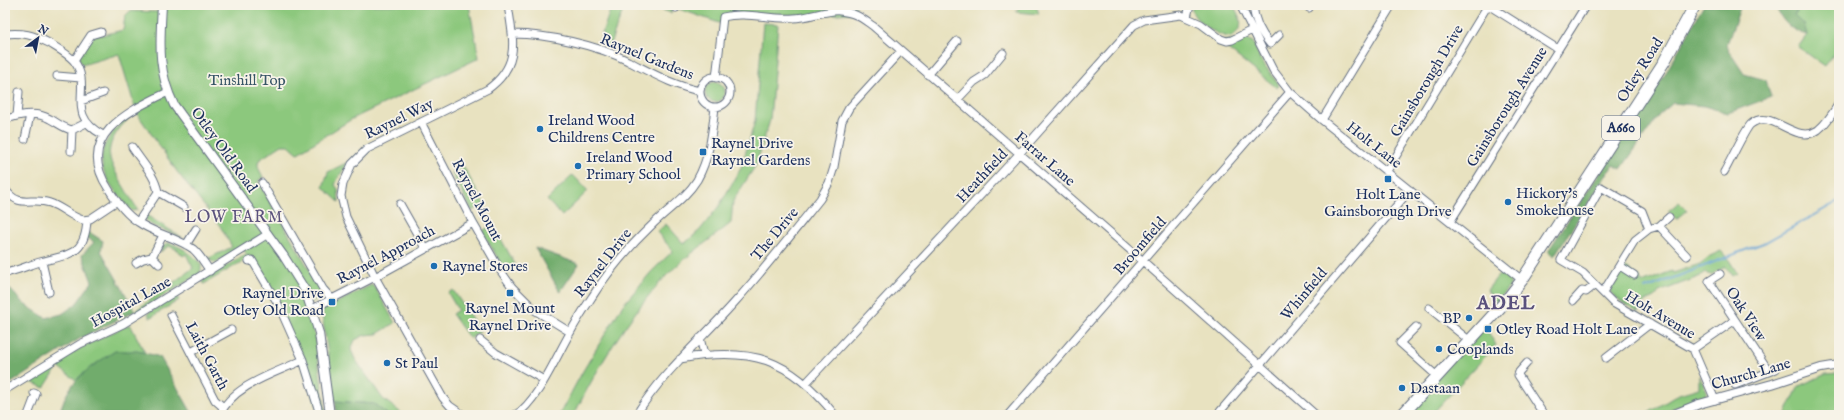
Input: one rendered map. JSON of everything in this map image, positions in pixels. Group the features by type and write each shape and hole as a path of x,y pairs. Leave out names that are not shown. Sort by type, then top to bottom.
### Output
{"highway":[{"name":"Otley Road","path":"1402,415 1470,341 1522,280 1664,62 1695,5"}],"street":[{"name":"Otley Old Road","path":"162,5 160,60 168,92 174,105 288,262 305,290 319,333 330,415"},
{"name":"Raynel Way","path":"375,277 346,217 341,196 343,184 352,164 367,149 488,89 496,83 510,64 514,46 508,5"},
{"path":"1190,5 1187,17 1221,39 1227,41 1232,40 1252,30"},
{"name":"Holt Lane","path":"1240,5 1273,70 1290,92 1322,120 1522,280"},
{"path":"1254,5 1255,19 1263,36 1270,44 1279,35"},
{"path":"1322,120 1392,5"},
{"path":"1488,5 1558,49"},
{"name":"Gainsborough Drive","path":"1387,171 1488,5"},
{"name":"Gainsborough Avenue","path":"1450,222 1586,5"},
{"name":"Farrar Lane","path":"716,78 723,17 730,15 795,18 837,10 855,13 873,26 1144,262 1316,415"},
{"name":"Heathfield","path":"806,383 1020,154 1134,24 1144,20 1181,15 1187,17"},
{"path":"5,34 21,32 36,36 57,48 74,61 80,78 81,101 86,123 104,135"},
{"path":"74,61 90,35 101,32"},
{"name":"Raynel Gardens","path":"513,34 540,36 606,52 628,61 675,85 700,91"},
{"path":"928,75 957,41"},
{"name":"The Drive","path":"636,415 648,396 679,359 734,303 820,199 829,183 834,167 842,121 849,108 901,51"},
{"path":"957,100 974,82 985,75 1003,53"},
{"path":"56,76 80,78"},
{"path":"712,78 716,78 721,79 728,86 730,96 724,104 715,107 706,104 700,91 704,83 712,78"},
{"path":"19,92 13,117 30,115 45,116 62,127 72,130 86,123"},
{"path":"168,92 124,116 104,135 98,154 99,168 104,182 117,202 138,222 186,245 197,254 210,271"},
{"name":"Broomfield","path":"1008,415 1144,262 1290,92"},
{"path":"81,101 103,93"},
{"path":"1724,172 1750,124 1760,119 1769,120 1796,133 1810,134 1817,130 1837,112 1839,103"},
{"name":"Raynel Drive","path":"515,415 532,400 570,332 596,290 619,259 635,241 674,205 695,182 706,160 712,135 715,107"},
{"path":"24,139 30,115"},
{"name":"Raynel Mount","path":"421,122 473,223 500,270 522,299 536,311 570,332"},
{"path":"71,151 72,130"},
{"path":"132,147 147,167 158,192 184,207"},
{"name":"Otley Old Road","path":"262,183 323,289 331,298"},
{"name":"Holt Avenue","path":"1649,229 1642,211 1601,187 1561,260 1582,273 1613,303 1693,349 1715,400"},
{"path":"5,189 17,200 26,202 45,202 78,219 87,220 117,202"},
{"name":"Whinfield","path":"1217,415 1410,190"},
{"path":"138,222 158,192"},
{"path":"400,204 425,248"},
{"path":"1603,292 1635,240 1649,229 1659,226 1669,217"},
{"path":"5,273 70,255 77,250 85,236 87,220"},
{"name":"Raynel Approach","path":"312,309 331,298 375,277 425,248 473,223"},
{"path":"1659,226 1687,256"},
{"path":"186,245 196,229"},
{"name":"Hospital Lane","path":"5,390 80,344 123,324 268,234"},
{"path":"136,264 143,259 152,257 164,235"},
{"path":"152,257 159,264"},
{"path":"249,261 252,260 277,302 303,360 318,408 318,415"},
{"path":"42,262 49,292"},
{"path":"1620,266 1634,275"},
{"name":"Oak View","path":"1720,274 1709,281 1734,320 1772,370 1735,385"},
{"path":"375,277 443,398 450,406 463,415"},
{"path":"1573,301 1582,291 1586,292 1595,285"},
{"path":"1429,308 1470,341"},
{"name":"Laith Garth","path":"171,315 215,400 223,407"},
{"path":"1693,349 1734,320"},
{"path":"1606,358 1650,324"},
{"path":"1416,327 1400,343 1438,376"},
{"path":"191,352 231,330"},
{"path":"700,338 706,355"},
{"path":"480,340 496,353 544,380"},
{"path":"679,359 706,355 733,354 752,356 777,364 806,383 819,395 835,415"},
{"path":"220,415 223,407 234,395 247,386 303,360"},
{"path":"1527,363 1518,375 1544,415"},
{"name":"Church Lane","path":"1673,415 1715,400 1821,368 1839,365"},
{"path":"28,415 36,394 34,393"}],"green space":[{"name":"Tinshill Top","path":"162,5 469,5 479,58 352,119 298,153 289,145 282,145 258,162 263,177 258,181 323,293 323,296 306,304 313,324 326,415 318,415 318,408 277,302 250,257 204,284 202,280 247,254 241,248 216,263 207,259 232,247 220,226 178,173 136,112 121,126 113,138 109,151 114,170 138,210 132,211 128,207 112,187 105,174 102,164 104,146 114,130 136,111 119,54 82,65 78,56 90,35 102,35 123,30 125,16 130,11 161,12"},
{"path":"612,5 625,5 609,47 599,42"},
{"path":"648,5 856,5 855,13 817,15 730,15 722,24 676,8 672,9 671,13"},
{"path":"1020,5 1036,5 1039,14 1016,12"},
{"path":"1192,5 1233,5 1241,22 1239,30 1231,37 1212,31 1195,16 1192,10"},
{"path":"1704,5 1741,5 1727,44 1729,51 1744,74 1766,80 1771,97 1728,113 1704,106 1673,103 1659,115 1621,169 1613,165 1554,256 1548,251 1664,76"},
{"path":"1778,5 1802,5 1794,15 1804,24 1807,35 1796,31 1788,25 1776,8"},
{"path":"1802,5 1839,5 1839,47 1825,66 1798,47 1807,35 1794,15"},
{"path":"763,23 778,24 770,120 756,165 733,201 731,223 682,261 654,289 616,341 593,379 574,415 559,415 583,371 622,306 652,271 673,251 657,232 666,224 684,244 700,230 719,206 741,168 755,121"},
{"path":"1245,38 1253,42 1260,59 1279,85 1277,88 1219,42"},
{"path":"711,82 719,82 725,88 725,96 719,102 711,102 705,96 705,88"},
{"path":"348,162 335,185 338,189 339,202 323,187 328,172"},
{"path":"463,166 484,204 472,211 452,173"},
{"path":"573,175 588,191 562,216 547,200"},
{"path":"1679,202 1687,210 1676,219 1668,211"},
{"path":"146,215 183,238 152,225 146,220"},
{"path":"493,225 515,264 505,271 482,231"},
{"path":"89,232 103,241 101,251 135,311 79,339 5,387 5,284 24,304 46,318 62,314 76,304 92,282 82,255 94,242 86,237"},
{"path":"167,243 176,245 194,257 201,264 201,270 199,274 136,313 135,311 193,268 186,254 183,256 178,250 169,246 160,252 163,246"},
{"path":"535,248 579,264 560,292"},
{"path":"1721,251 1737,273 1732,276 1725,266 1711,275 1705,273 1701,276 1659,292 1655,297 1644,302 1638,312 1624,304 1611,293 1610,290 1624,267 1639,276 1642,283 1672,271 1673,273 1700,264 1710,256"},
{"path":"1501,272 1510,281 1510,286 1495,303 1487,290"},
{"path":"371,285 375,287 395,323 377,334 365,335 355,340 351,350 355,359 383,399 404,415 388,415 374,404 335,401 322,315 323,310"},
{"path":"453,290 480,331 470,339 452,314 458,310 448,293"},
{"path":"176,296 179,300 150,318 148,313"},
{"path":"130,324 145,353 138,351 92,366 76,380 58,367 44,388 29,381 82,347"},
{"path":"1484,325 1496,345 1431,415 1402,415"},
{"path":"115,351 138,351 160,357 193,415 59,415 67,393 73,384 87,370"},
{"path":"1839,373 1839,415 1785,415 1799,386 1826,374"},
{"path":"1699,376 1707,391 1704,397 1671,409 1661,415 1645,415 1679,394 1699,388"},
{"path":"335,401 374,404 388,415 337,415"}],"waterway":[{"path":"1645,289 1766,242 1839,201"}],"place":[{"name":"Ireland Wood Childrens Centre","path":"540,129"},
{"name":"Raynel Drive Raynel Gardens","path":"703,152"},
{"name":"Ireland Wood Primary School","path":"578,166"},
{"name":"Holt Lane Gainsborough Drive","path":"1388,179"},
{"name":"Hickory's Smokehouse","path":"1508,202"},
{"name":"Raynel Stores","path":"434,266"},
{"name":"Raynel Mount Raynel Drive","path":"510,293"},
{"name":"Raynel Drive Otley Old Road","path":"332,302"},
{"name":"BP","path":"1469,318"},
{"name":"Otley Road Holt Lane","path":"1488,329"},
{"name":"Cooplands","path":"1439,349"},
{"name":"St Paul","path":"387,363"},
{"name":"Dastaan","path":"1402,388"}],"district":[{"name":"LOW FARM","path":"234,218"},
{"name":"ADEL","path":"1506,304"}]}
